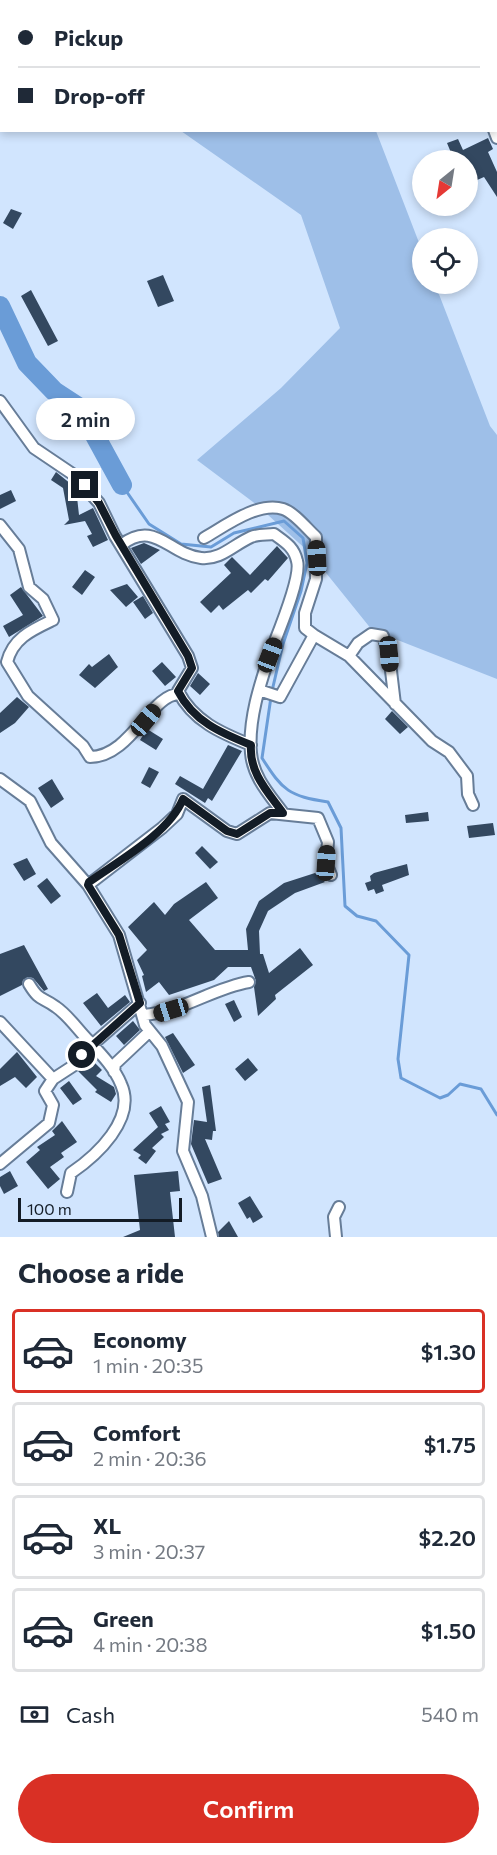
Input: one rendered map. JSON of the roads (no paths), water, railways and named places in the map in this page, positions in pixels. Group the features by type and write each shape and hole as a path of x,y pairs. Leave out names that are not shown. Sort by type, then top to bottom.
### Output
{"street":[{"path":"0,401 34,448 85,485 99,503 121,545 188,656 192,668 178,691 185,705 200,719 223,734 251,745"},
{"path":"204,538 247,515 266,508 283,509 302,523 316,537 316,579 304,628 349,656 432,741 449,752 467,776 468,794 473,805"},
{"path":"0,525 19,549 29,587 43,599 53,620 23,635 10,650 7,662 28,696 76,738 90,757 97,757 115,748 133,734 163,698 171,694 180,694"},
{"path":"121,545 143,534 154,536 187,556 215,558 253,536 274,534 292,547 298,564 259,690 251,725 250,753 259,782 283,813"},
{"path":"259,690 280,697 314,634"},
{"path":"349,656 358,643 371,634 383,636 389,654 395,705"},
{"path":"0,779 30,801 51,843 88,885 119,935 143,1016 150,1031 162,1046 188,1102 183,1151 202,1196 212,1237"},
{"path":"88,885 162,828 177,814 183,799 227,831 237,834 270,813 318,818 328,842 326,863 331,875"},
{"path":"143,1016 189,1005 232,985 249,982"},
{"path":"29,984 38,998 56,1007 92,1045 122,1084 124,1098 112,1136 96,1156 71,1173 67,1192"},
{"path":"0,1164 49,1123 53,1104 45,1091 53,1079 73,1066 92,1045 140,1003"},
{"path":"0,1022 53,1079"},
{"path":"114,1072 115,1064 150,1031"},
{"path":"336,1237 334,1217 339,1207"}],"waterway":[{"path":"0,306 27,363 54,391 80,408 122,485"},
{"path":"122,485 149,524 181,544 211,547 234,533 284,521 303,538 307,563 272,691"},
{"path":"271,697 262,758 288,790 304,797 328,802 341,828 345,906 357,916 376,921 409,955 398,1059 401,1078 440,1098 448,1095 460,1084 481,1089 497,1115"}]}
